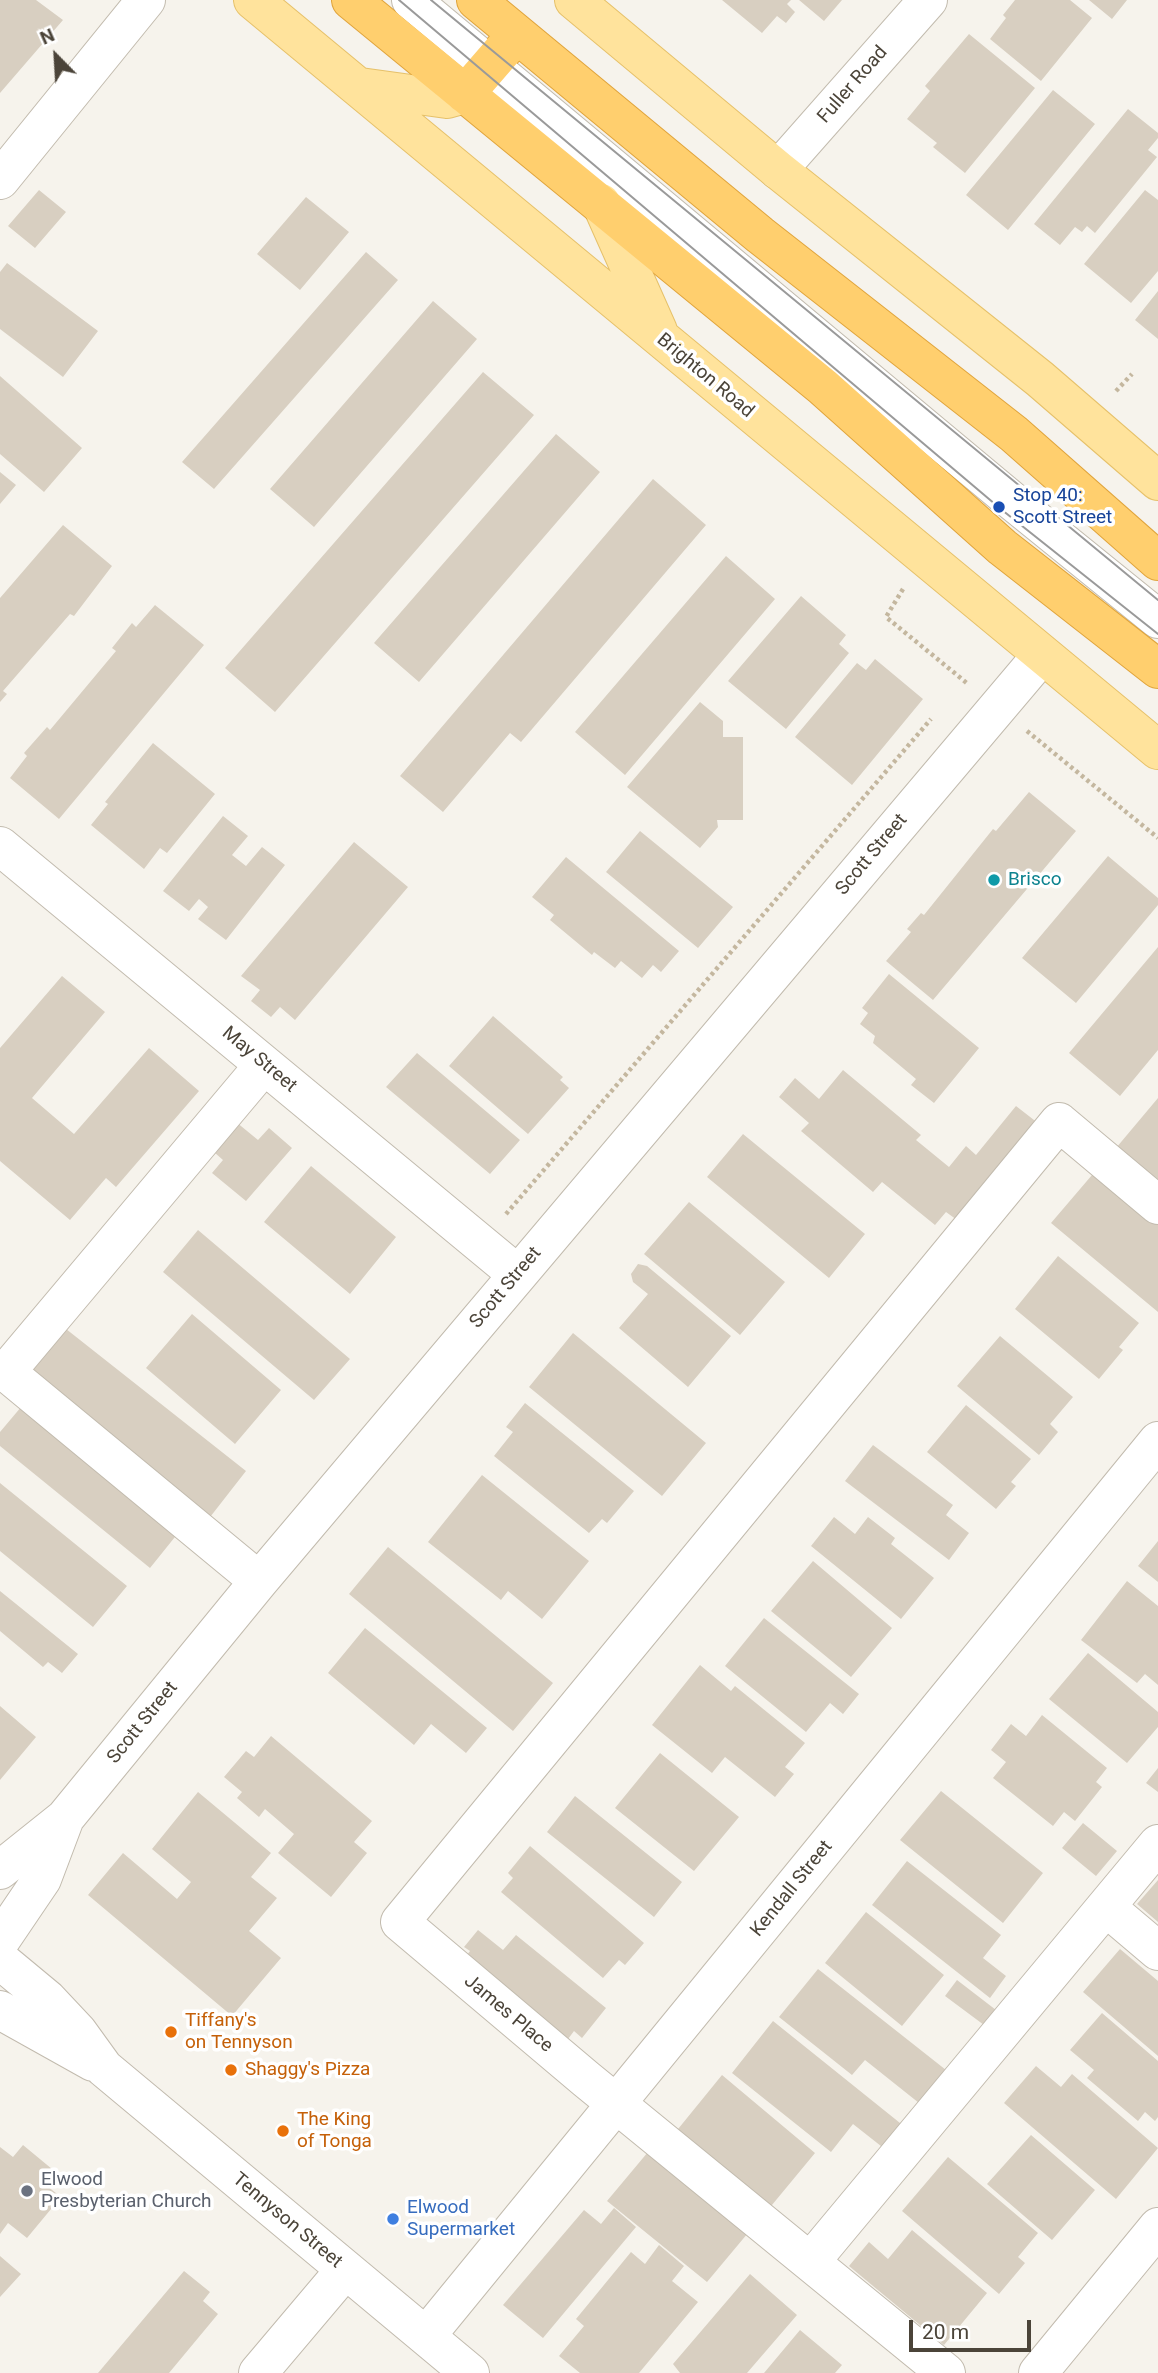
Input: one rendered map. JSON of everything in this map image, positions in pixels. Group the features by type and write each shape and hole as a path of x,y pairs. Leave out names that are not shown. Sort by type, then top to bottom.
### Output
{"highway":[{"path":"351,0 823,387 1002,547 1158,669"},
{"path":"476,0 760,236 1014,434 1158,561"},
{"path":"465,94 517,34"}],"main road":[{"name":"Brighton Road","path":"253,0 1158,750"},
{"path":"573,0 778,170 1040,379 1158,481"},
{"path":"360,87 447,99 465,94"},
{"path":"601,204 661,339"}],"street":[{"path":"0,180 146,0"},
{"path":"411,0 1011,500 1158,619"},
{"name":"Fuller Road","path":"778,170 928,0"},
{"name":"Scott Street","path":"0,1941 42,1879 65,1818 259,1581 1042,654"},
{"name":"May Street","path":"0,846 517,1275"},
{"path":"259,1581 6,1372 264,1065"},
{"name":"James Place","path":"946,2373 400,1923 1059,1122 1158,1205"},
{"name":"Kendall Street","path":"426,2336 1158,1441"},
{"path":"0,1870 65,1818"},
{"path":"811,2261 1158,1844"},
{"path":"1106,1907 1158,1951"},
{"name":"Tennyson Street","path":"0,1960 47,1999 78,2032 104,2068"},
{"name":"Tennyson Street","path":"0,2010 61,2047 104,2068 470,2373"},
{"path":"1038,2373 1158,2227"},
{"path":"258,2373 345,2270"}],"path":[{"path":"955,691 964,680"},
{"path":"515,1203 937,712"},
{"path":"1053,750 1158,838"}],"building":[{"path":"0,0 36,0 63,20 0,93"},
{"path":"722,0 791,0 787,4 795,12 786,23 777,16 762,33"},
{"path":"799,0 842,0 824,21"},
{"path":"1015,0 1070,0 1092,18 1041,81 990,39 1006,18 1003,15"},
{"path":"1089,0 1127,0 1112,19"},
{"path":"969,34 1035,88 965,173 933,147 937,143 907,119 930,91 925,86"},
{"path":"1053,90 1095,124 1008,230 966,195"},
{"path":"1128,109 1158,133 1158,138 1148,150 1157,157 1095,233 1087,226 1082,232 1075,227 1060,245 1034,224"},
{"path":"39,190 66,212 35,248 8,226"},
{"path":"1145,190 1158,200 1158,271 1131,303 1084,264"},
{"path":"306,197 349,232 300,290 257,254"},
{"path":"366,252 398,280 214,489 182,462"},
{"path":"7,263 98,331 63,377 0,329 0,272"},
{"path":"1158,291 1158,339 1135,320"},
{"path":"433,301 477,339 314,527 270,489"},
{"path":"483,372 534,415 275,712 225,668"},
{"path":"0,376 82,448 44,492 0,454"},
{"path":"556,434 600,472 419,682 374,643"},
{"path":"0,472 16,485 0,504"},
{"path":"653,479 706,525 521,742 510,733 443,812 400,776"},
{"path":"63,525 112,566 74,616 70,614 3,691 7,694 0,702 0,598"},
{"path":"726,556 775,599 625,775 575,732"},
{"path":"801,596 846,635 839,644 849,653 786,729 728,681"},
{"path":"155,605 204,645 59,819 10,778 27,756 24,753 47,727 50,730 116,651 112,648 132,623 136,627"},
{"path":"875,659 923,699 852,785 795,737 857,663 866,670"},
{"path":"700,702 723,721 723,737 743,737 743,820 717,820 718,827 700,848 627,787"},
{"path":"153,743 215,794 167,853 160,848 144,869 91,825 108,804 105,802"},
{"name":"Brisco","path":"1029,792 1076,831 933,1000 886,961 911,932 907,929 921,913 924,915 993,829 996,831"},
{"path":"223,816 248,836 232,855 246,866 262,847 285,865 226,940 198,919 208,907 199,899 189,911 163,891"},
{"path":"640,831 733,907 698,948 606,872"},
{"path":"354,842 408,887 295,1020 280,1007 271,1017 251,1001 260,990 241,976"},
{"path":"1108,856 1158,898 1158,905 1076,1003 1022,958"},
{"path":"566,857 679,951 661,972 653,965 642,978 621,961 615,968 594,952 592,955 550,920 554,915 532,897"},
{"path":"1158,947 1158,1050 1120,1096 1069,1053"},
{"path":"889,974 979,1048 934,1103 911,1085 916,1079 873,1043 875,1036 860,1024 868,1013 862,1008"},
{"path":"62,976 105,1012 32,1098 74,1134 149,1048 199,1091 116,1187 106,1178 70,1220 0,1161 0,1048"},
{"path":"493,1016 563,1077 560,1080 569,1088 528,1134 449,1066"},
{"path":"417,1053 520,1140 490,1174 386,1087"},
{"path":"843,1070 921,1135 916,1140 949,1167 966,1146 976,1155 1016,1106 1043,1127 964,1225 946,1212 935,1225 882,1182 873,1192 801,1131 809,1123 779,1097 795,1078 819,1099"},
{"path":"1158,1098 1158,1185 1111,1154"},
{"path":"230,1117 258,1140 269,1128 292,1148 246,1201 212,1173 223,1160 206,1145"},
{"path":"743,1134 865,1234 829,1278 707,1177"},
{"path":"311,1166 396,1237 350,1294 264,1222"},
{"path":"1098,1168 1158,1218 1158,1312 1051,1223"},
{"path":"689,1202 785,1282 740,1335 644,1254"},
{"path":"198,1230 350,1359 314,1400 163,1272"},
{"path":"1058,1256 1139,1323 1119,1347 1123,1350 1099,1379 1015,1309"},
{"path":"638,1264 647,1266 731,1336 688,1387 619,1328 648,1294 633,1282 631,1274"},
{"path":"192,1314 281,1390 235,1444 146,1368"},
{"path":"61,1325 246,1471 207,1521 22,1374"},
{"path":"573,1333 706,1443 662,1496 529,1387"},
{"path":"1000,1336 1073,1397 1050,1424 1058,1432 1039,1455 957,1386"},
{"path":"27,1400 183,1527 150,1568 0,1446 0,1432"},
{"path":"525,1403 634,1491 607,1523 602,1519 589,1533 494,1456 513,1432 506,1427"},
{"path":"966,1405 1031,1459 1011,1482 1016,1486 996,1509 927,1452"},
{"path":"873,1445 953,1505 946,1515 969,1533 949,1560 845,1481"},
{"path":"482,1475 589,1561 542,1619 508,1591 501,1600 428,1542"},
{"path":"0,1483 127,1586 93,1627 0,1551"},
{"path":"834,1517 855,1534 868,1517 895,1538 891,1544 934,1578 901,1619 811,1546"},
{"path":"1158,1541 1158,1582 1138,1566"},
{"path":"388,1547 553,1683 513,1731 349,1594"},
{"path":"813,1561 892,1628 851,1677 771,1611"},
{"path":"1127,1581 1158,1606 1158,1685 1145,1674 1137,1683 1081,1640"},
{"path":"0,1591 78,1654 62,1673 48,1662 43,1667 0,1631"},
{"path":"764,1618 859,1694 843,1714 830,1703 806,1732 725,1666"},
{"path":"365,1628 487,1728 466,1753 431,1724 414,1745 328,1673"},
{"path":"1088,1653 1158,1712 1158,1727 1127,1763 1049,1699"},
{"path":"700,1665 731,1691 735,1686 805,1743 785,1767 794,1774 775,1797 725,1757 712,1773 652,1725"},
{"path":"0,1706 36,1737 0,1780"},
{"path":"1042,1715 1107,1768 1096,1782 1102,1787 1075,1821 1064,1812 1053,1826 993,1778 1006,1762 991,1750 1011,1724 1026,1736"},
{"path":"271,1736 372,1821 354,1842 367,1853 331,1897 278,1853 294,1834 265,1809 259,1817 237,1798 242,1792 224,1777 246,1751 254,1757"},
{"path":"660,1753 739,1817 694,1871 615,1808"},
{"path":"1158,1768 1158,1792 1146,1783"},
{"path":"941,1791 1043,1873 1003,1923 900,1840"},
{"path":"198,1792 271,1853 251,1877 277,1898 249,1931 281,1958 232,2016 88,1895 123,1853 177,1899 191,1882 152,1849"},
{"path":"575,1796 682,1882 654,1917 547,1832"},
{"path":"1083,1823 1117,1851 1096,1876 1062,1848"},
{"path":"530,1846 644,1943 625,1965 619,1960 603,1978 501,1892 513,1878 508,1873"},
{"path":"907,1861 1001,1935 983,1958 1006,1976 990,1998 872,1905"},
{"path":"1158,1880 1158,1922 1137,1904"},
{"path":"866,1912 944,1975 902,2026 825,1963"},
{"path":"478,1930 503,1950 516,1935 606,2008 582,2038 574,2031 565,2043 463,1960 470,1951 464,1947"},
{"path":"1120,1949 1158,1981 1158,2056 1083,1992"},
{"path":"818,1969 946,2070 919,2103 865,2060 852,2075 779,2017"},
{"path":"957,1980 996,2010 984,2025 945,1996"},
{"path":"1102,2013 1158,2061 1158,2117 1155,2121 1145,2112 1138,2121 1087,2078 1094,2070 1070,2050"},
{"path":"773,2021 905,2127 886,2150 853,2124 831,2152 732,2073"},
{"path":"1036,2066 1061,2087 1072,2074 1158,2148 1116,2199 1004,2103"},
{"path":"722,2075 815,2153 767,2211 674,2134"},
{"path":"1031,2135 1095,2190 1052,2240 987,2184"},
{"name":"Elwood Presbyterian Church","path":"23,2145 58,2174 47,2186 61,2197 27,2238 8,2223 0,2234 0,2147 13,2157"},
{"path":"648,2152 753,2227 707,2282 607,2201"},
{"path":"948,2157 1038,2233 1018,2257 1025,2263 999,2294 902,2211"},
{"path":"614,2208 636,2227 543,2338 503,2305 584,2210 601,2224"},
{"path":"912,2230 987,2293 944,2345 849,2266 869,2242 888,2259"},
{"path":"659,2245 684,2266 672,2281 698,2302 639,2373 580,2373 559,2356 584,2326 576,2319 631,2252 645,2264"},
{"path":"0,2256 21,2274 0,2297"},
{"path":"184,2271 210,2292 203,2301 218,2314 169,2373 98,2373"},
{"path":"750,2274 797,2315 747,2373 680,2373 673,2364"},
{"path":"800,2330 842,2365 835,2373 764,2373"}],"tram line":[{"path":"399,0 1002,510 1158,634"},
{"path":"431,0 1158,600"}],"place":[{"name":"Stop 40: Scott Street","path":"999,507"},
{"name":"Brisco","path":"994,880"},
{"name":"Tiffany's on Tennyson","path":"171,2032"},
{"name":"Shaggy's Pizza","path":"231,2070"},
{"name":"The King of Tonga","path":"283,2131"},
{"name":"Elwood Presbyterian Church","path":"27,2191"},
{"name":"Elwood Supermarket","path":"393,2219"}]}
